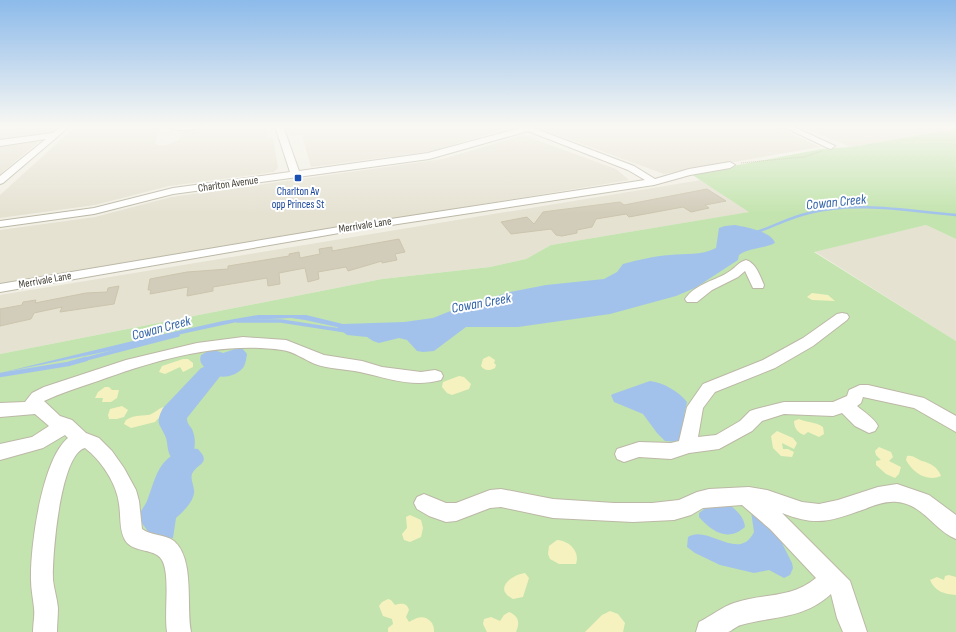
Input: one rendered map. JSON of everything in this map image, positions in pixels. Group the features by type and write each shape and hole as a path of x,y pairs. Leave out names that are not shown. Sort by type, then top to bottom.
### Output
{"street":[{"path":"0,181 30,155"},
{"path":"288,155 295,174"},
{"name":"Charlton Avenue","path":"0,224 94,211 173,191 435,155"},
{"path":"598,155 631,168 654,182"},
{"name":"Merrivale Lane","path":"0,288 345,229 654,182 689,172 730,165"},
{"path":"692,299 707,287 734,274 746,264 751,269 752,276 758,284"},
{"path":"687,446 692,428 694,407 709,388 770,364 808,342 842,317"},
{"path":"30,407 38,397 50,391 126,365 197,348 243,342 286,345 321,360 362,367 382,374 421,378 435,376"},
{"path":"624,454 632,450 639,449 667,452 680,450 687,446 719,442 746,426 756,416 769,411 784,408 832,409 842,407 855,399 855,394 860,391 868,391 879,395 918,402 956,425"},
{"path":"0,410 40,407 54,421 66,425 79,437 80,441"},
{"path":"842,407 850,409 862,421 870,426"},
{"path":"0,452 37,443 66,425"},
{"path":"45,632 46,609 43,570 47,515 59,466 69,448 80,441 87,440 92,442 109,460 128,496 130,524 133,534 136,538 149,544 160,545 169,550 175,561 175,599 179,632"},
{"path":"424,504 440,511 454,512 467,510 486,500 512,498 552,508 643,512 684,508 697,501 718,497 760,496 817,514 896,493 911,496 926,505 956,529"},
{"path":"746,496 777,522 842,589 849,618 855,632"},
{"path":"708,630 736,614 772,608 811,597 832,579"}],"path":[{"path":"730,165 760,160 809,155"}],"shaded area":[{"path":"0,155 22,155 0,174"},
{"path":"44,155 276,155 278,168 274,172 169,186 95,205 0,218 0,195"},
{"path":"308,155 399,155 311,167"},
{"path":"455,155 579,155 616,169 629,180 0,284 0,230 95,217 171,197 443,159"},
{"path":"613,155 771,155 664,174"},
{"path":"701,180 750,212 551,245 526,259 490,267 382,279 0,354 0,295"},
{"path":"926,225 956,239 956,341 814,251"}],"green space":[{"path":"788,155 956,155 956,239 926,225 814,252 956,341 956,632 0,632 0,354 382,279 490,267 526,259 551,245 749,212 691,174"}],"sand":[{"path":"812,293 828,295 835,301 812,300 807,297"},
{"path":"489,356 495,360 494,363 496,365 495,368 487,370 481,366 483,359"},
{"path":"183,359 188,359 193,363 193,367 183,372 180,367 165,374 159,372 162,366"},
{"path":"459,376 464,377 471,384 469,389 452,395 447,393 442,387 443,382"},
{"path":"105,387 109,387 112,390 119,390 117,398 111,402 102,402 103,398 95,398 98,392"},
{"path":"122,406 128,410 124,417 109,419 108,415 110,409"},
{"path":"165,407 166,410 155,422 131,428 124,424 129,418 150,415"},
{"path":"799,419 823,427 824,434 819,437 808,432 804,435 800,433 794,424 794,421"},
{"path":"777,431 793,438 797,443 794,449 782,443 783,449 788,449 794,452 792,457 781,456 773,448 771,436"},
{"path":"879,447 891,452 893,457 889,461 901,467 899,474 895,478 886,474 876,465 876,461 881,460 876,455 875,451"},
{"path":"907,456 931,464 938,470 941,476 931,478 921,475 909,465 906,460"},
{"path":"410,515 421,520 423,528 421,537 410,542 404,540 402,534 407,528 406,517"},
{"path":"557,540 566,542 573,548 577,555 576,564 559,564 550,559 548,554 549,546"},
{"path":"525,573 529,578 523,597 513,599 504,591 504,587 506,583 514,576"},
{"path":"949,575 956,577 956,595 941,592 932,584 930,580 937,577 944,580 945,576"},
{"path":"388,599 395,605 402,604 407,606 409,610 406,617 409,622 420,617 427,618 433,625 434,632 388,632 388,628 393,624 392,619 383,616 379,606 382,602"},
{"path":"610,611 618,614 625,623 623,632 585,632 602,615"},
{"path":"509,612 518,620 516,632 487,632 483,624 484,619 491,617 500,621 504,615"}],"water":[{"path":"735,225 751,228 768,235 775,243 739,255 738,260 695,288 676,296 610,314 518,327 466,327 434,351 417,351 407,340 399,338 379,343 367,337 347,335 337,327 305,320 291,318 246,320 119,349 0,373 137,340 223,321 258,315 306,315 343,324 404,322 433,318 463,306 510,292 546,285 604,279 617,272 623,264 634,261 658,256 710,251 716,248 719,228"},
{"path":"241,347 247,354 245,364 238,373 233,375 222,377 212,374 203,366 200,359 201,355 209,351 214,350 223,353"},
{"path":"650,381 670,388 687,402 684,415 686,424 682,438 677,442 665,441 643,414 614,402 611,395"},
{"path":"187,448 198,449 204,458 204,461 194,470 192,474 194,491 192,500 176,518 173,538 163,540 150,537 141,521 141,512 147,501 156,476 164,463 177,452"},
{"path":"730,505 740,514 745,527 732,534 715,531 699,517 699,513 707,507"},
{"path":"755,510 780,539 792,563 793,568 790,575 784,578 769,570 754,573 720,565 695,553 687,547 688,537 696,534 705,535 732,544 740,544 748,541 754,532 751,511"}],"building":[{"path":"707,189 726,201 705,205 709,208 691,212 683,207 629,217 626,214 596,219 592,227 577,230 577,233 562,236 556,235 551,229 511,234 501,222 527,217 534,224 543,212 620,202 624,205"},
{"path":"399,239 405,252 395,254 397,260 382,263 382,261 348,271 346,267 318,272 319,279 308,282 305,268 279,273 280,284 268,286 267,278 213,287 213,291 187,296 188,287 150,294 151,290 148,290 150,279 187,272 228,269 228,266 289,256 289,254 299,252 300,258 320,254 319,249 332,247 332,251"},
{"path":"119,286 114,304 60,312 62,307 34,313 31,319 0,326 0,309 22,305 23,302 36,300 35,303 86,293 107,292 108,288"}],"waterway":[{"name":"Cowan Creek","path":"757,232 789,219 827,209 864,207 901,209 956,215"},
{"name":"Cowan Creek","path":"237,321 281,321 346,331"},
{"name":"Cowan Creek","path":"82,360 178,335"},
{"name":"Cowan Creek","path":"0,375 68,364 86,359"},
{"path":"181,449 179,432 173,427 173,415 210,374"}],"place":[{"name":"Charlton Av opp Princes St","path":"298,178"}]}
